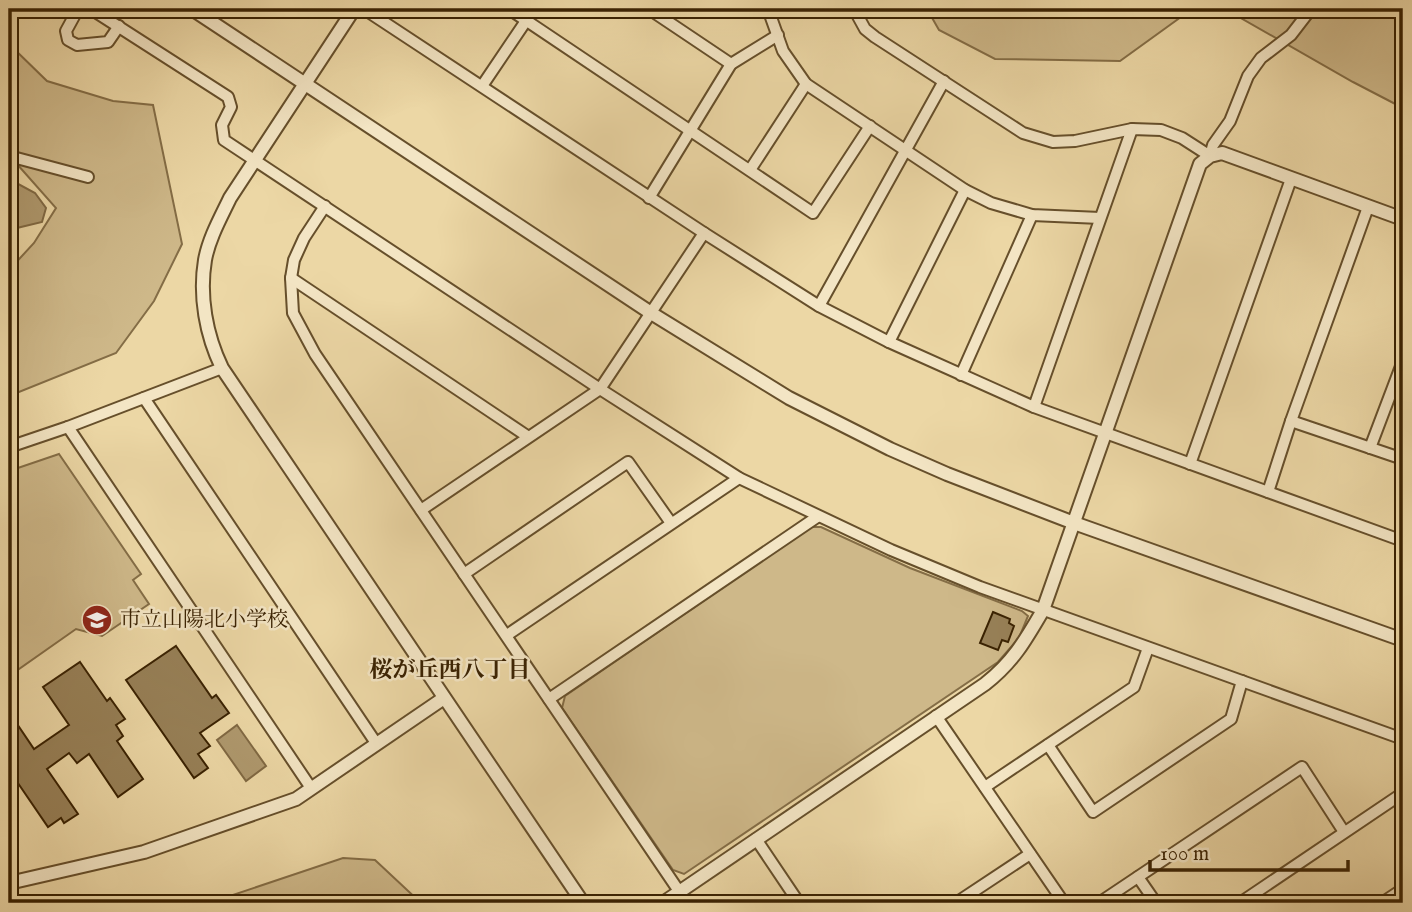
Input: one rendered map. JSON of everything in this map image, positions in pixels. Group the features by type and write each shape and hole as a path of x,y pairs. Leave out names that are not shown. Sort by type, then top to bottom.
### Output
{"street":[{"path":"78,9 66,31 68,40 77,45 108,42 119,26"},
{"path":"91,9 228,97 231,107 222,125 224,140 739,478 891,551 1043,610 1403,739"},
{"path":"192,9 651,313 779,392 890,449 947,474 1073,523 1403,640"},
{"path":"354,9 230,198 215,229 205,258 202,292 213,349 222,368 583,903"},
{"path":"364,9 649,198 819,306 889,342 1034,407 1403,541"},
{"path":"509,9 813,213 870,126"},
{"path":"482,86 534,9"},
{"path":"649,9 731,64"},
{"path":"768,9 783,51 806,85 907,149 965,190 991,203 1032,215 1100,218"},
{"path":"854,9 865,29 875,37 1024,133 1053,142 1075,141 1132,129 1161,130 1182,138 1210,156"},
{"path":"1210,156 1213,145 1230,121 1248,76 1261,58 1291,35 1311,9"},
{"path":"649,198 731,64 778,35"},
{"path":"819,306 944,81"},
{"path":"750,170 806,85"},
{"path":"1034,407 1132,129"},
{"path":"663,903 684,898 756,839 1004,669 1014,658 1043,610 1200,164 1210,156 1222,153 1403,219"},
{"path":"9,156 88,177"},
{"path":"1190,464 1292,179"},
{"path":"889,342 965,190"},
{"path":"325,206 304,238 294,260 291,278 293,313 315,354 684,898"},
{"path":"1268,492 1368,207"},
{"path":"961,375 1032,215"},
{"path":"421,510 600,389 704,233"},
{"path":"291,278 527,436"},
{"path":"1370,448 1401,376 1403,361"},
{"path":"9,447 222,368"},
{"path":"144,398 376,743"},
{"path":"1291,421 1403,459"},
{"path":"68,427 311,788"},
{"path":"464,574 628,462 671,523"},
{"path":"507,635 739,478"},
{"path":"550,699 817,517"},
{"path":"985,787 1134,687 1148,648"},
{"path":"1048,745 1093,812 1231,719 1242,681"},
{"path":"9,883 144,852 296,799 444,698"},
{"path":"936,716 1064,903"},
{"path":"1099,903 1302,767 1344,832"},
{"path":"1240,903 1403,793"},
{"path":"756,839 799,903"},
{"path":"956,903 1030,854"},
{"path":"1138,877 1156,903"},
{"path":"1382,903 1403,889"}],"shaded area":[{"path":"927,9 1192,9 1120,61 995,59 939,30"},
{"path":"1225,9 1403,9 1403,108 1353,82"},
{"path":"9,44 47,81 113,101 153,105 182,244 154,301 116,353 9,396 9,270 34,243 56,208 9,155"},
{"path":"9,179 35,193 46,208 42,222 17,228 9,234"},
{"path":"59,454 141,574 133,580 149,604 102,636 76,629 9,676 9,471"},
{"path":"811,527 821,527 910,568 1022,611 1028,616 1019,638 998,662 684,874 673,870 562,708 565,696"},
{"path":"237,725 266,766 246,781 217,740"},
{"path":"343,858 375,860 421,903 209,903"}],"building":[{"path":"993,612 1010,619 1009,623 1014,626 1008,642 1002,640 998,650 980,643"},
{"path":"176,646 212,698 216,695 229,713 200,733 210,746 198,754 208,768 194,778 126,680"},
{"path":"80,662 107,701 110,698 125,719 116,725 123,736 117,741 143,779 118,797 89,754 77,763 69,753 47,769 78,814 64,823 61,818 48,827 9,770 9,712 34,749 69,725 43,687"}],"place":[{"name":"市立山陽北小学校","path":"97,620"}],"district":[{"name":"桜が丘西八丁目","path":"450,670"}]}
